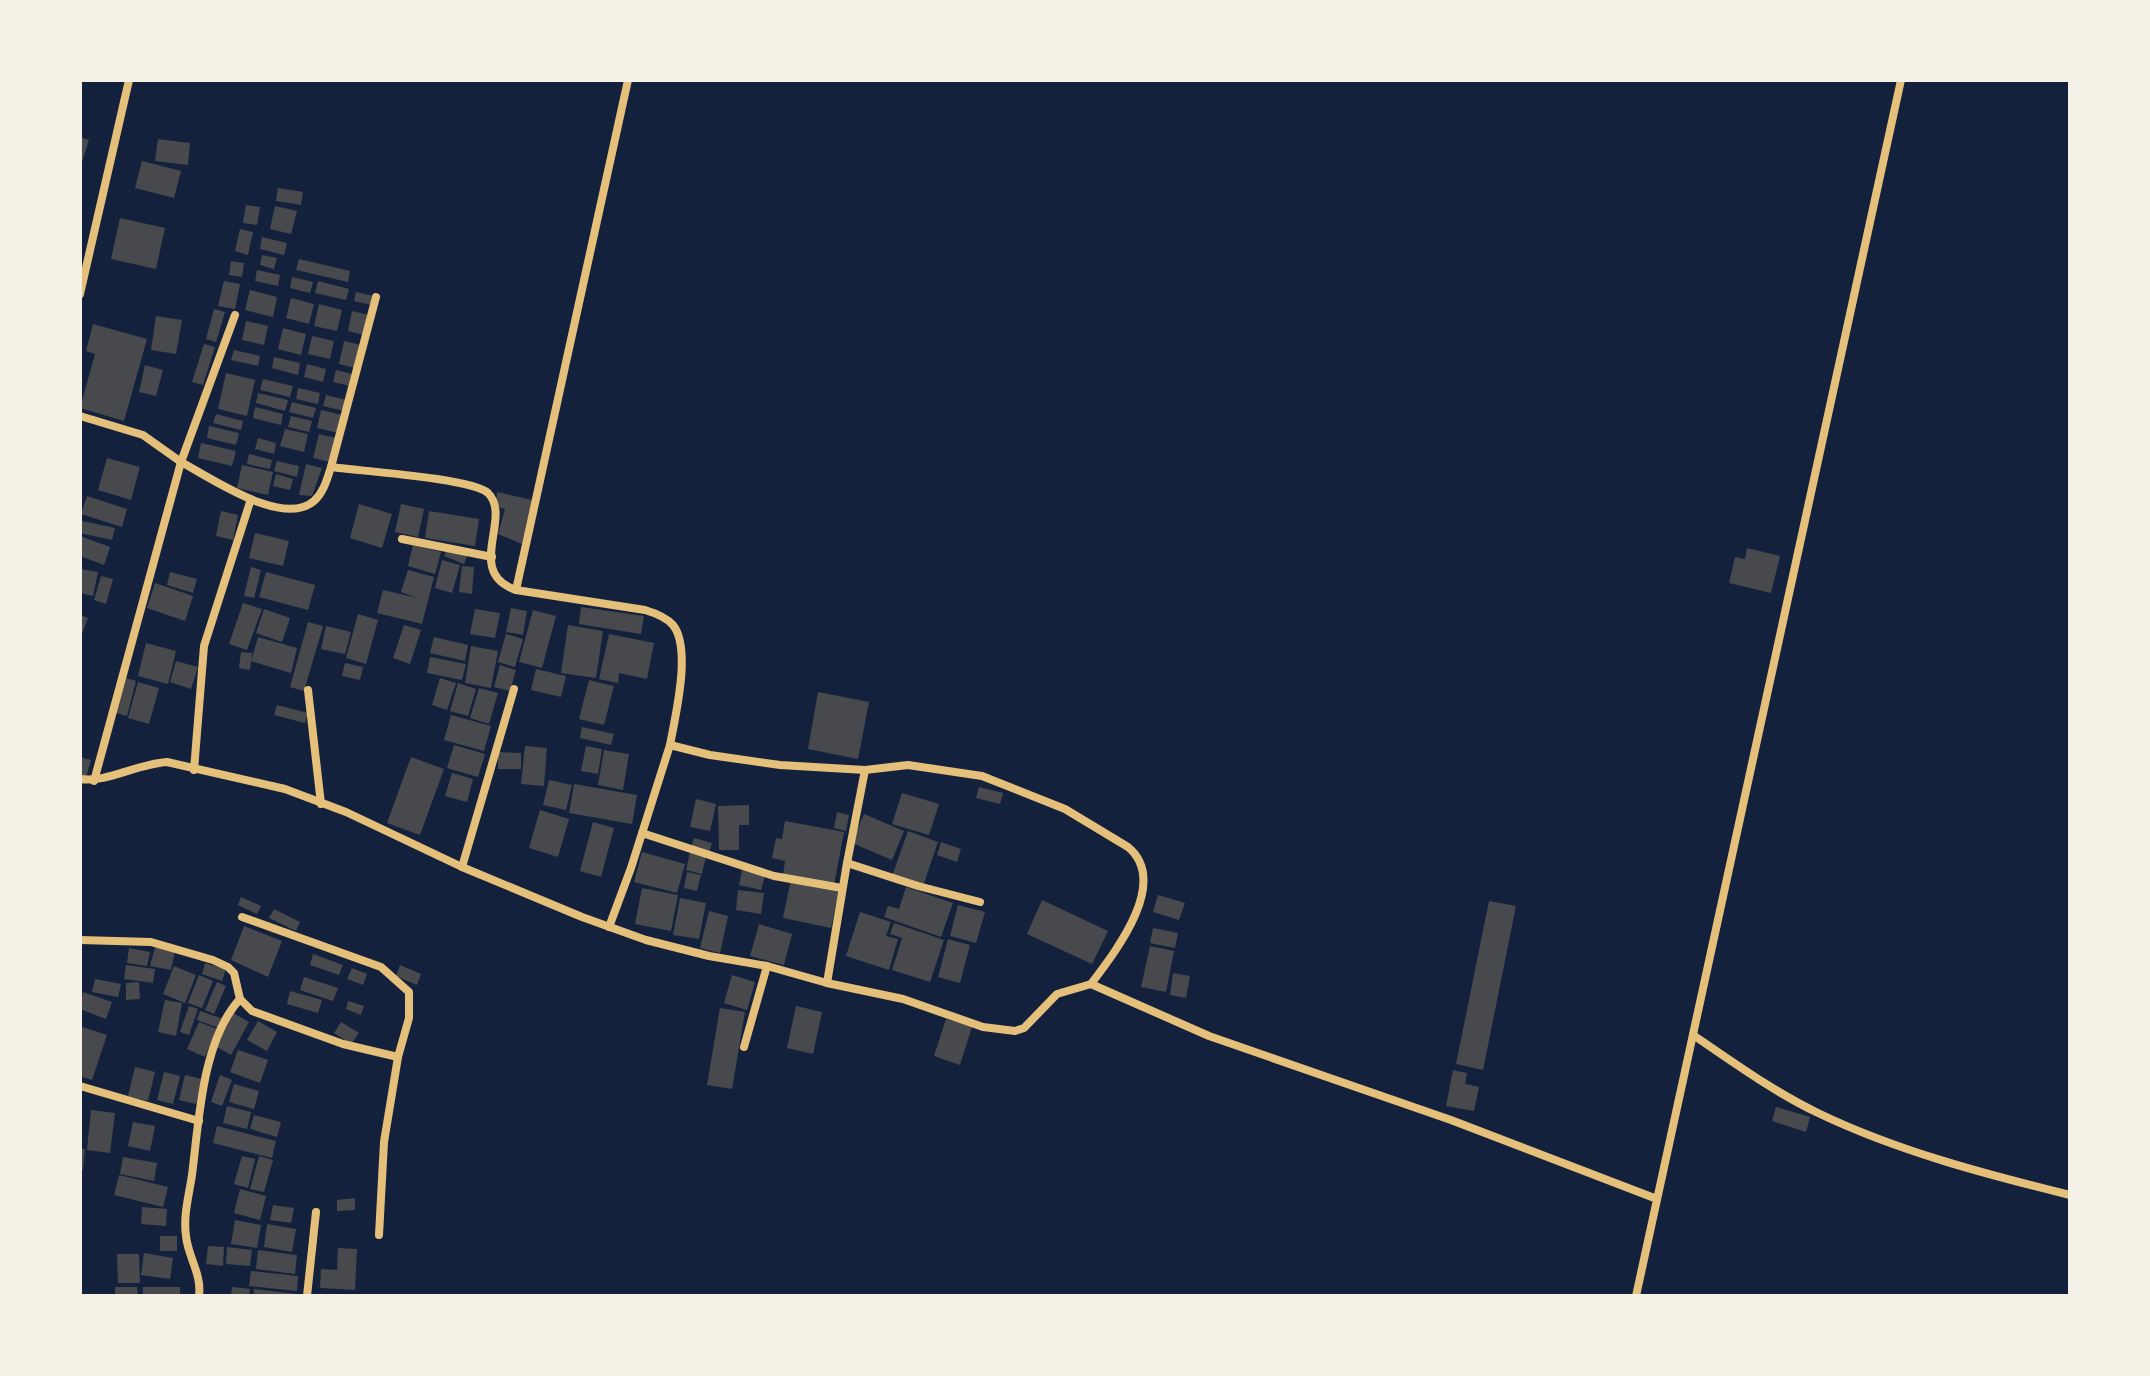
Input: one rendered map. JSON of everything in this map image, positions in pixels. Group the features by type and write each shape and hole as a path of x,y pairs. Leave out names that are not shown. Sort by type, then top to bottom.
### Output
{"street":[{"path":"80,294 129,80"},
{"path":"516,590 628,80"},
{"path":"1636,1296 1901,80"},
{"path":"80,416 143,435 181,462 251,499 280,509 312,504 320,494 331,467 376,297"},
{"path":"94,781 181,462 235,315"},
{"path":"331,467 462,483 485,490 494,503 492,557 495,577 502,584 516,590 645,610 673,624 679,638 682,662 670,745 609,927"},
{"path":"194,770 204,646 251,499"},
{"path":"402,539 492,557"},
{"path":"462,867 514,689"},
{"path":"308,690 321,804"},
{"path":"80,779 94,781 147,763 167,762 285,789 376,825 462,867 659,944 903,999 983,1027 1015,1031 1024,1028 1057,994 1091,984 1119,944 1143,893 1145,872 1135,852 1065,809 982,776 908,765 865,770 780,765 710,755 670,745"},
{"path":"827,983 865,770"},
{"path":"642,833 774,876 842,888"},
{"path":"847,863 980,902"},
{"path":"242,917 381,967 409,992 411,1004 398,1057 384,1142 379,1235"},
{"path":"80,940 151,942 213,960 234,973 240,999 252,1011 343,1044 398,1057"},
{"path":"744,1047 767,966"},
{"path":"1091,984 1209,1036 1451,1120 1657,1199"},
{"path":"199,1296 198,1275 185,1236 199,1121 215,1044 226,1017 240,999"},
{"path":"1693,1035 1783,1095 1848,1127 1950,1162 2070,1195"},
{"path":"80,1086 199,1121"},
{"path":"307,1296 316,1212"}],"building":[{"path":"80,137 89,140 81,165 80,164"},
{"path":"158,139 190,143 188,165 155,161"},
{"path":"142,161 181,171 174,198 135,188"},
{"path":"278,188 303,192 301,205 276,201"},
{"path":"246,205 260,207 257,225 243,223"},
{"path":"275,206 297,211 291,234 270,229"},
{"path":"120,218 165,228 156,269 111,259"},
{"path":"240,229 253,232 248,255 235,251"},
{"path":"262,237 287,243 284,255 260,249"},
{"path":"262,255 277,258 274,269 260,265"},
{"path":"299,259 350,271 348,282 296,270"},
{"path":"231,261 244,263 242,277 229,275"},
{"path":"257,270 280,275 278,286 255,281"},
{"path":"292,277 313,282 310,293 290,288"},
{"path":"224,281 240,284 235,309 218,306"},
{"path":"318,281 349,289 346,300 315,293"},
{"path":"250,290 277,297 273,317 245,310"},
{"path":"356,292 374,296 372,305 354,301"},
{"path":"291,298 314,304 309,324 286,318"},
{"path":"319,304 342,310 337,331 314,326"},
{"path":"214,309 225,312 216,342 206,339"},
{"path":"352,311 369,315 364,335 348,331"},
{"path":"156,316 182,320 176,354 151,350"},
{"path":"246,321 268,326 264,345 242,340"},
{"path":"93,324 147,339 124,421 80,408 95,354 86,351"},
{"path":"283,328 306,334 301,355 278,349"},
{"path":"312,336 334,341 330,359 308,354"},
{"path":"344,341 361,345 355,368 339,364"},
{"path":"204,344 215,347 203,385 192,382"},
{"path":"234,350 260,356 258,366 231,360"},
{"path":"274,357 300,363 298,375 272,368"},
{"path":"307,364 326,369 323,382 304,377"},
{"path":"145,365 163,370 156,396 139,392"},
{"path":"336,370 352,374 350,386 333,382"},
{"path":"226,373 255,380 247,416 218,409"},
{"path":"263,379 293,386 290,397 260,390"},
{"path":"298,388 320,393 318,404 296,399"},
{"path":"258,393 288,400 285,411 256,403"},
{"path":"326,395 347,400 344,411 323,406"},
{"path":"292,402 316,408 313,418 289,412"},
{"path":"255,407 283,414 281,425 253,418"},
{"path":"321,410 342,415 338,433 317,428"},
{"path":"216,414 243,421 241,430 213,423"},
{"path":"291,416 312,421 309,432 288,427"},
{"path":"209,426 239,433 236,445 207,438"},
{"path":"285,429 308,434 304,452 280,446"},
{"path":"319,434 336,438 330,462 313,458"},
{"path":"258,438 276,443 274,454 255,449"},
{"path":"201,443 236,451 232,466 198,458"},
{"path":"249,454 272,460 270,469 247,464"},
{"path":"107,458 140,467 131,500 98,490"},
{"path":"277,461 299,466 297,477 274,471"},
{"path":"306,464 322,468 312,496 299,495"},
{"path":"242,465 273,472 268,495 237,488"},
{"path":"276,474 293,479 290,490 273,486"},
{"path":"497,492 532,500 522,544 498,534 505,509 496,507"},
{"path":"87,496 127,509 122,527 81,514"},
{"path":"359,504 392,514 382,548 350,538"},
{"path":"401,504 424,509 418,537 395,532"},
{"path":"221,511 238,515 233,540 216,536"},
{"path":"429,511 479,519 475,546 425,538"},
{"path":"82,521 115,528 112,540 80,533"},
{"path":"255,533 289,541 283,566 249,558"},
{"path":"80,536 110,547 104,565 80,556"},
{"path":"413,545 441,552 435,574 408,566"},
{"path":"1747,548 1780,556 1771,593 1729,583 1735,557 1745,559"},
{"path":"447,549 467,556 464,564 444,556"},
{"path":"442,560 460,565 452,593 435,588"},
{"path":"462,566 474,567 472,594 459,592"},
{"path":"251,567 261,570 254,598 244,596"},
{"path":"80,569 98,572 93,596 80,593"},
{"path":"408,570 434,577 422,624 377,613 383,590 417,598 401,592"},
{"path":"170,572 197,579 193,593 167,585"},
{"path":"266,572 315,585 308,610 259,597"},
{"path":"101,576 113,579 106,604 94,600"},
{"path":"155,583 193,596 185,621 147,608"},
{"path":"243,603 262,609 247,650 229,644"},
{"path":"581,607 644,616 641,634 579,624"},
{"path":"511,608 527,611 523,635 506,632"},
{"path":"264,609 290,618 282,642 256,633"},
{"path":"475,609 500,613 495,638 470,634"},
{"path":"533,610 556,616 542,668 519,662"},
{"path":"358,614 378,620 366,664 346,658"},
{"path":"80,615 88,618 80,639"},
{"path":"308,622 323,626 304,691 290,687"},
{"path":"404,625 421,630 410,664 393,658"},
{"path":"568,625 603,631 596,678 561,673"},
{"path":"326,626 351,632 345,654 321,649"},
{"path":"506,634 523,639 515,667 498,662"},
{"path":"609,634 654,643 647,679 619,673 618,683 599,679"},
{"path":"258,637 297,648 291,673 251,661"},
{"path":"434,637 468,645 465,661 430,653"},
{"path":"146,643 176,651 168,684 138,676"},
{"path":"471,646 498,651 491,688 465,683"},
{"path":"241,652 252,653 250,670 239,668"},
{"path":"430,657 466,664 462,680 427,673"},
{"path":"176,661 198,667 191,689 170,682"},
{"path":"345,663 363,667 360,680 342,676"},
{"path":"500,665 516,670 510,691 494,687"},
{"path":"536,669 566,676 561,697 531,690"},
{"path":"126,678 136,681 127,716 116,713"},
{"path":"440,678 456,683 447,710 432,705"},
{"path":"589,680 614,686 604,725 579,719"},
{"path":"138,682 159,688 149,724 128,718"},
{"path":"458,683 476,689 468,716 450,711"},
{"path":"479,688 498,693 489,724 470,718"},
{"path":"818,692 869,702 858,759 808,749"},
{"path":"277,705 308,713 305,723 274,715"},
{"path":"451,715 491,726 484,751 444,740"},
{"path":"582,727 614,734 611,745 580,738"},
{"path":"454,745 485,754 478,777 447,768"},
{"path":"525,746 547,748 544,786 521,784"},
{"path":"586,746 602,749 598,774 581,771"},
{"path":"604,750 629,754 623,790 598,785"},
{"path":"498,752 521,753 521,769 498,769"},
{"path":"80,757 91,760 86,778 80,777"},
{"path":"411,757 444,769 420,835 387,823"},
{"path":"452,773 473,779 467,802 445,796"},
{"path":"549,780 572,785 566,810 543,805"},
{"path":"574,784 637,795 632,824 569,813"},
{"path":"979,787 1003,793 1000,804 976,798"},
{"path":"902,793 939,804 929,835 892,824"},
{"path":"696,799 716,804 710,831 690,827"},
{"path":"749,805 749,825 739,825 739,850 719,850 718,806"},
{"path":"540,810 569,819 558,857 529,848"},
{"path":"837,812 849,815 846,831 834,828"},
{"path":"864,814 904,831 892,860 852,843"},
{"path":"785,821 844,832 834,885 783,875 785,861 772,858 776,838 782,839"},
{"path":"593,822 614,828 601,877 580,871"},
{"path":"908,831 938,842 923,886 892,876"},
{"path":"694,838 712,843 709,854 691,848"},
{"path":"941,842 961,849 957,862 937,855"},
{"path":"642,852 685,864 677,893 634,882"},
{"path":"690,852 706,856 702,874 686,870"},
{"path":"742,870 765,876 761,890 739,885"},
{"path":"687,872 701,875 697,891 684,888"},
{"path":"791,879 839,889 831,928 783,918"},
{"path":"906,887 953,903 941,937 884,917 888,906 899,909"},
{"path":"642,888 678,895 671,931 635,924"},
{"path":"738,890 764,893 761,914 736,910"},
{"path":"1158,895 1185,903 1179,920 1153,912"},
{"path":"241,897 261,906 257,914 238,905"},
{"path":"680,898 706,903 699,939 673,935"},
{"path":"1042,900 1108,931 1092,964 1027,934"},
{"path":"1489,901 1516,906 1483,1070 1456,1064"},
{"path":"958,905 985,912 976,943 950,936"},
{"path":"274,909 300,922 296,931 269,918"},
{"path":"709,911 728,916 720,953 700,948"},
{"path":"860,912 891,922 886,936 898,939 889,970 846,956"},
{"path":"894,923 944,940 930,982 892,970 902,938 890,934"},
{"path":"759,924 792,934 784,965 750,956"},
{"path":"244,926 282,941 268,977 231,960"},
{"path":"1153,928 1178,933 1175,948 1150,943"},
{"path":"948,939 970,945 960,983 938,977"},
{"path":"1150,946 1174,951 1166,992 1141,987"},
{"path":"155,947 175,951 171,970 150,966"},
{"path":"129,948 150,952 147,966 127,963"},
{"path":"313,954 343,965 339,975 310,965"},
{"path":"205,963 226,969 222,981 202,974"},
{"path":"126,965 155,969 153,983 124,979"},
{"path":"400,965 421,974 417,985 396,976"},
{"path":"174,966 196,975 185,1003 163,994"},
{"path":"352,968 367,974 363,985 347,979"},
{"path":"1173,973 1190,976 1186,998 1170,995"},
{"path":"199,975 213,981 202,1008 188,1003"},
{"path":"732,975 755,982 747,1010 724,1003"},
{"path":"304,977 338,988 333,1001 300,990"},
{"path":"95,979 121,984 118,997 92,992"},
{"path":"139,982 140,999 126,1000 126,983"},
{"path":"217,982 226,986 214,1014 205,1010"},
{"path":"290,991 322,1000 318,1013 287,1004"},
{"path":"83,992 112,1002 106,1019 80,1009"},
{"path":"165,1000 182,1003 176,1036 158,1032"},
{"path":"348,1001 364,1006 361,1015 346,1009"},
{"path":"189,1006 198,1009 189,1035 180,1032"},
{"path":"796,1006 822,1012 813,1054 787,1048"},
{"path":"720,1008 745,1012 732,1089 707,1085"},
{"path":"200,1011 223,1019 219,1028 197,1020"},
{"path":"233,1013 249,1022 231,1055 215,1046"},
{"path":"946,1019 972,1027 960,1065 934,1056"},
{"path":"258,1021 277,1032 267,1051 247,1040"},
{"path":"199,1022 217,1029 205,1057 187,1049"},
{"path":"341,1022 359,1033 351,1044 334,1033"},
{"path":"82,1027 107,1035 92,1080 80,1076"},
{"path":"238,1050 268,1060 260,1083 230,1072"},
{"path":"135,1067 155,1072 148,1101 128,1096"},
{"path":"1453,1070 1467,1073 1465,1084 1479,1087 1474,1111 1446,1106"},
{"path":"164,1072 180,1076 173,1104 157,1100"},
{"path":"185,1075 202,1079 196,1104 179,1100"},
{"path":"220,1075 232,1080 222,1106 211,1102"},
{"path":"234,1084 259,1091 254,1109 229,1102"},
{"path":"227,1106 251,1112 247,1129 223,1123"},
{"path":"1776,1107 1810,1117 1806,1132 1772,1121"},
{"path":"91,1110 115,1113 110,1153 87,1150"},
{"path":"254,1115 281,1122 277,1137 250,1129"},
{"path":"133,1122 155,1126 150,1151 128,1146"},
{"path":"217,1126 276,1141 272,1158 213,1143"},
{"path":"80,1149 85,1149 83,1170 80,1170"},
{"path":"242,1156 255,1159 248,1188 234,1184"},
{"path":"259,1156 273,1160 264,1192 250,1189"},
{"path":"123,1157 157,1163 154,1181 120,1174"},
{"path":"119,1175 168,1187 163,1207 114,1195"},
{"path":"240,1189 266,1196 260,1220 234,1213"},
{"path":"355,1198 355,1210 337,1211 337,1200"},
{"path":"273,1205 294,1208 291,1223 270,1220"},
{"path":"142,1207 167,1209 166,1226 141,1224"},
{"path":"235,1220 261,1225 257,1248 231,1244"},
{"path":"267,1224 296,1229 292,1252 264,1247"},
{"path":"160,1236 177,1236 177,1251 160,1251"},
{"path":"208,1246 224,1247 223,1266 206,1264"},
{"path":"227,1247 252,1250 250,1266 226,1264"},
{"path":"338,1248 357,1249 355,1290 320,1288 321,1269 337,1270"},
{"path":"258,1250 297,1255 295,1274 256,1269"},
{"path":"144,1253 173,1258 170,1279 141,1275"},
{"path":"117,1254 139,1254 140,1283 118,1283"},
{"path":"251,1271 298,1276 297,1291 249,1286"},
{"path":"115,1287 137,1287 138,1296 115,1296"},
{"path":"143,1287 180,1287 180,1296 143,1296"},
{"path":"232,1287 250,1289 249,1296 231,1296"},
{"path":"254,1289 297,1294 297,1296 253,1296"}]}
